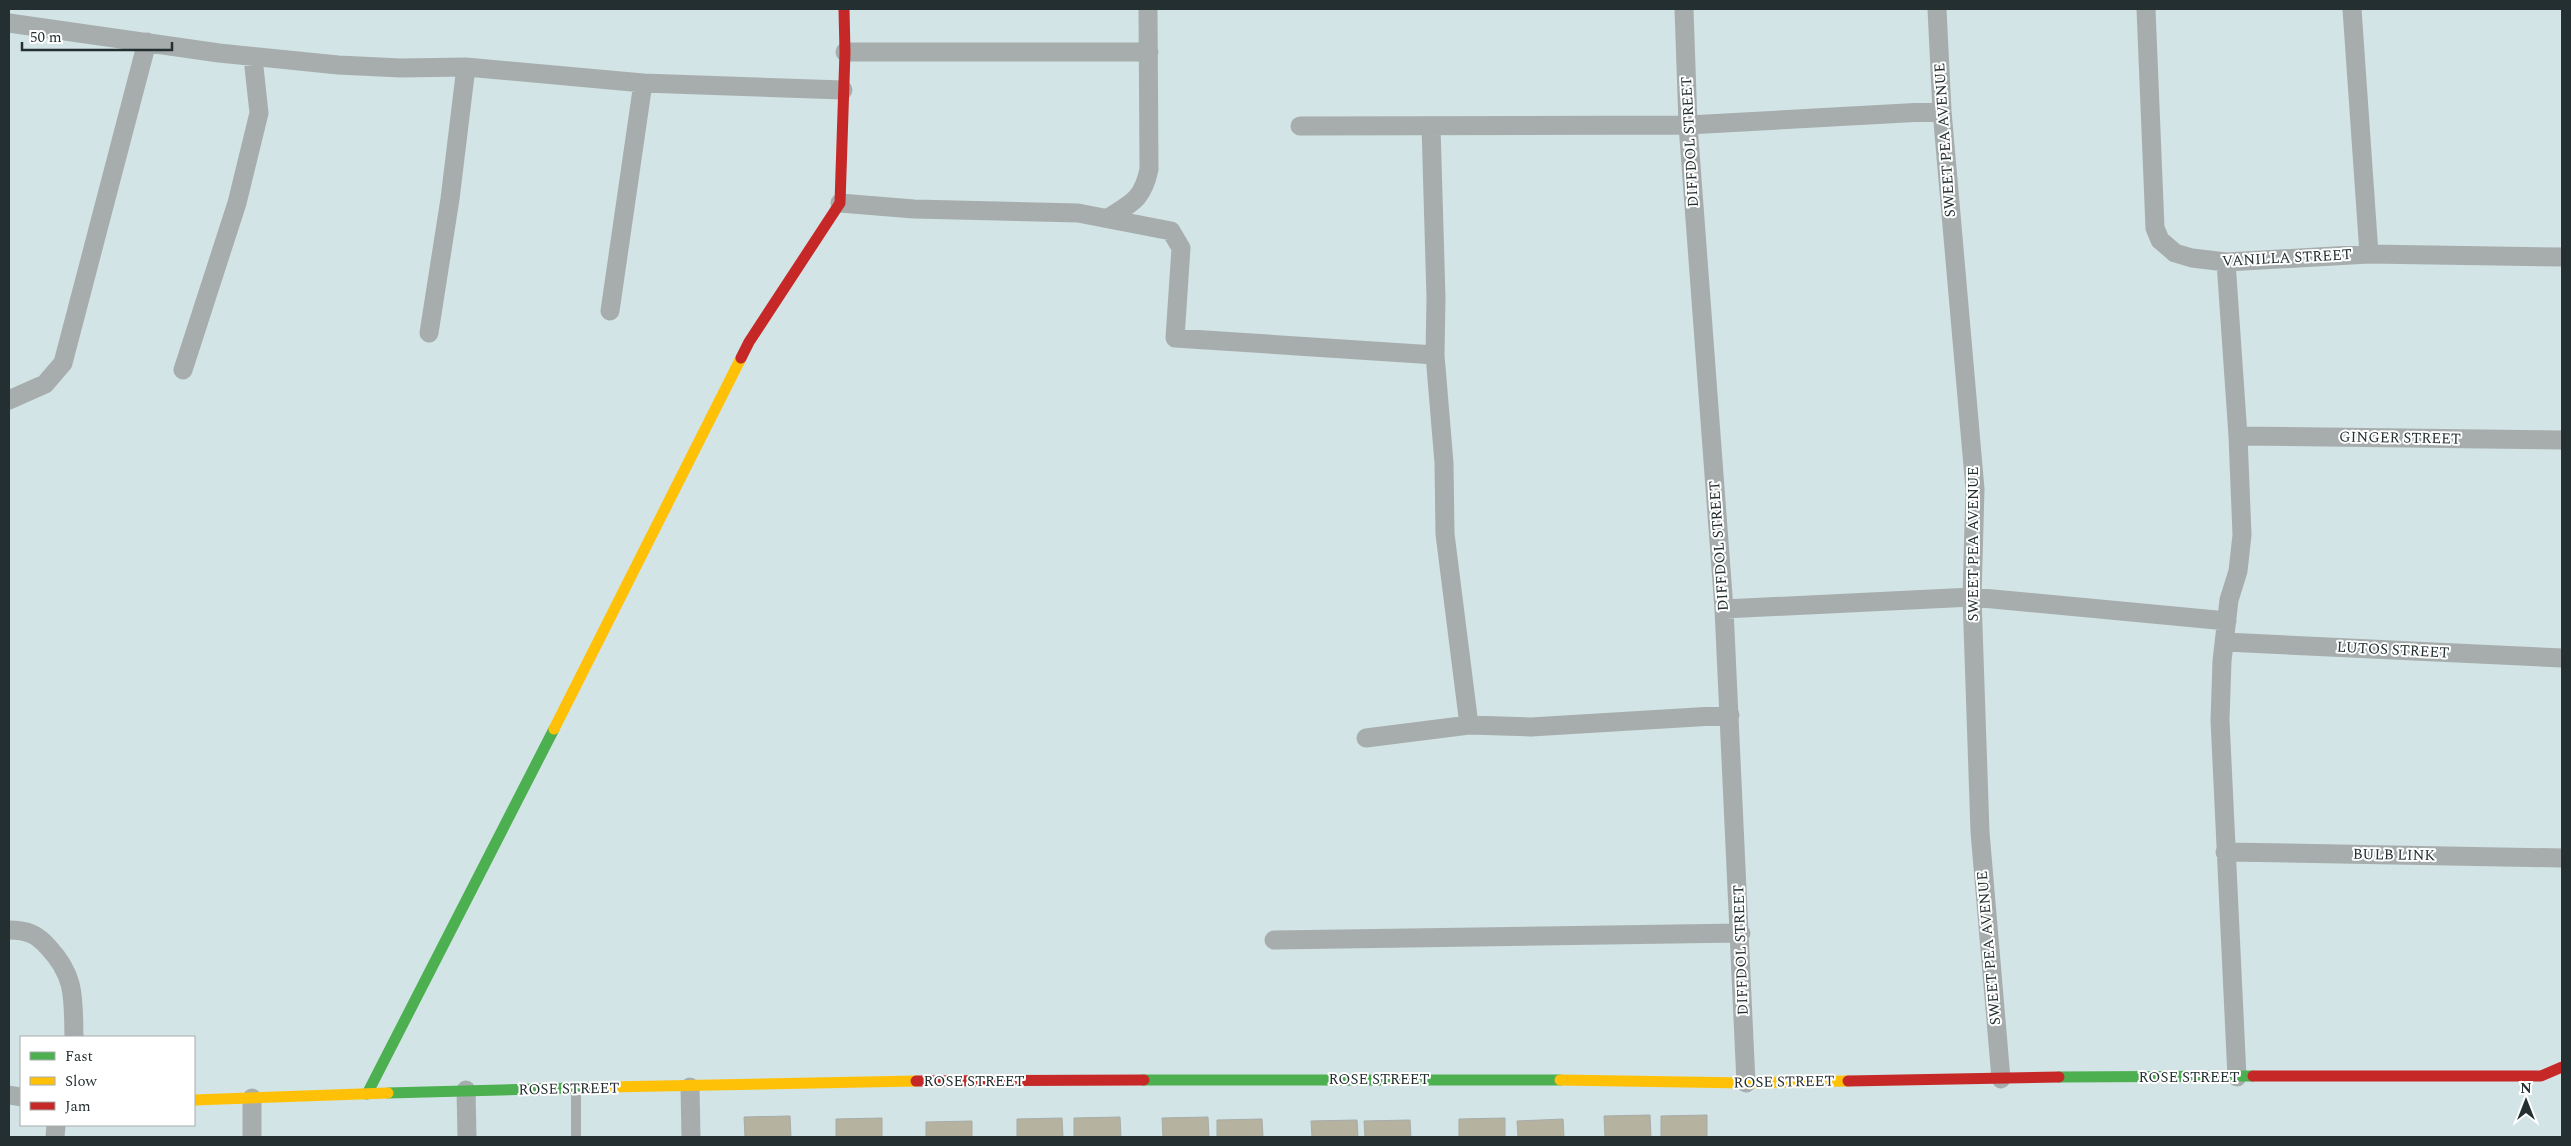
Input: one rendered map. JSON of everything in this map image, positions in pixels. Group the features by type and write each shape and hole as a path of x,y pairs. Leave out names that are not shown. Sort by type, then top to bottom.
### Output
{"street":[{"path":"367,1094 500,836 749,342 840,203 845,52 844,9"},
{"path":"1108,218 1134,202 1145,188 1149,169 1148,9"},
{"name":"DIFFDOL STREET","path":"1684,9 1688,125 1724,609 1741,933 1746,1084"},
{"name":"SWEET PEA AVENUE","path":"1937,9 1942,111 1975,489 1972,597 1980,832 2001,1079"},
{"name":"VANILLA STREET","path":"2146,9 2155,228 2160,240 2175,253 2192,258 2226,262 2369,254 2562,257"},
{"path":"2352,9 2369,254"},
{"path":"9,23 25,27 147,42 253,58 338,65 401,68 466,67 643,83 843,90"},
{"path":"9,400 45,384 63,363 147,42"},
{"path":"845,52 1149,52"},
{"path":"183,370 237,203 259,113 253,58"},
{"path":"429,333 450,198 466,67"},
{"path":"610,311 643,83"},
{"path":"1300,126 1688,125 1942,111"},
{"path":"1431,126 1436,298 1435,355 1444,463 1445,534 1469,725"},
{"path":"840,203 914,209 1078,214 1171,231 1181,248 1175,338 1435,355"},
{"path":"2226,262 2238,436 2242,535 2238,571 2229,600 2220,720 2237,1077"},
{"name":"GINGER STREET","path":"2238,436 2562,440"},
{"path":"1724,609 1972,597 2227,620"},
{"name":"LUTOS STREET","path":"2225,642 2562,658"},
{"path":"1366,738 1469,725 1531,727 1730,715"},
{"name":"BULB LINK","path":"2225,852 2562,858"},
{"path":"9,930 24,930 35,934 61,960 69,973 72,991 74,1036"},
{"path":"1274,940 1741,933"},
{"name":"ROSE STREET","path":"195,1100 466,1090 690,1087 906,1081 1444,1078 1746,1084 2001,1079 2541,1076 2562,1068"},
{"path":"690,1087 691,1137"},
{"path":"466,1090 467,1137"},
{"path":"252,1098 252,1137"}],"lane":[{"path":"576,1088 576,1137"}],"building":[{"path":"1650,1115 1651,1137 1605,1137 1604,1116"},
{"path":"1707,1115 1707,1137 1661,1137 1661,1116"},
{"path":"790,1116 791,1137 745,1137 744,1117"},
{"path":"1120,1117 1121,1137 1074,1137 1074,1118"},
{"path":"1208,1117 1209,1137 1163,1137 1162,1118"},
{"path":"882,1118 882,1137 836,1137 836,1119"},
{"path":"1062,1118 1063,1137 1017,1137 1017,1119"},
{"path":"1505,1118 1505,1137 1459,1137 1459,1119"},
{"path":"1262,1119 1263,1137 1217,1137 1217,1120"},
{"path":"1563,1119 1564,1137 1518,1137 1517,1121"},
{"path":"1357,1120 1358,1137 1312,1137 1311,1121"},
{"path":"1410,1120 1411,1137 1365,1137 1364,1121"},
{"path":"972,1121 972,1137 926,1137 926,1122"}],"traffic: fast":[{"path":"367,1094 554,729"},
{"path":"2059,1077 2253,1076"},
{"path":"1144,1080 1560,1080"},
{"path":"388,1093 608,1087"}],"traffic: slow":[{"path":"554,729 741,358"},
{"path":"1560,1080 1746,1083 1848,1081"},
{"path":"608,1087 916,1081"},
{"path":"195,1100 388,1093"}],"traffic: jam":[{"path":"741,358 749,342 840,203 845,52 844,9"},
{"path":"2253,1076 2541,1076 2562,1067"},
{"path":"1848,1081 2059,1077"},
{"path":"916,1081 1144,1080"}]}
